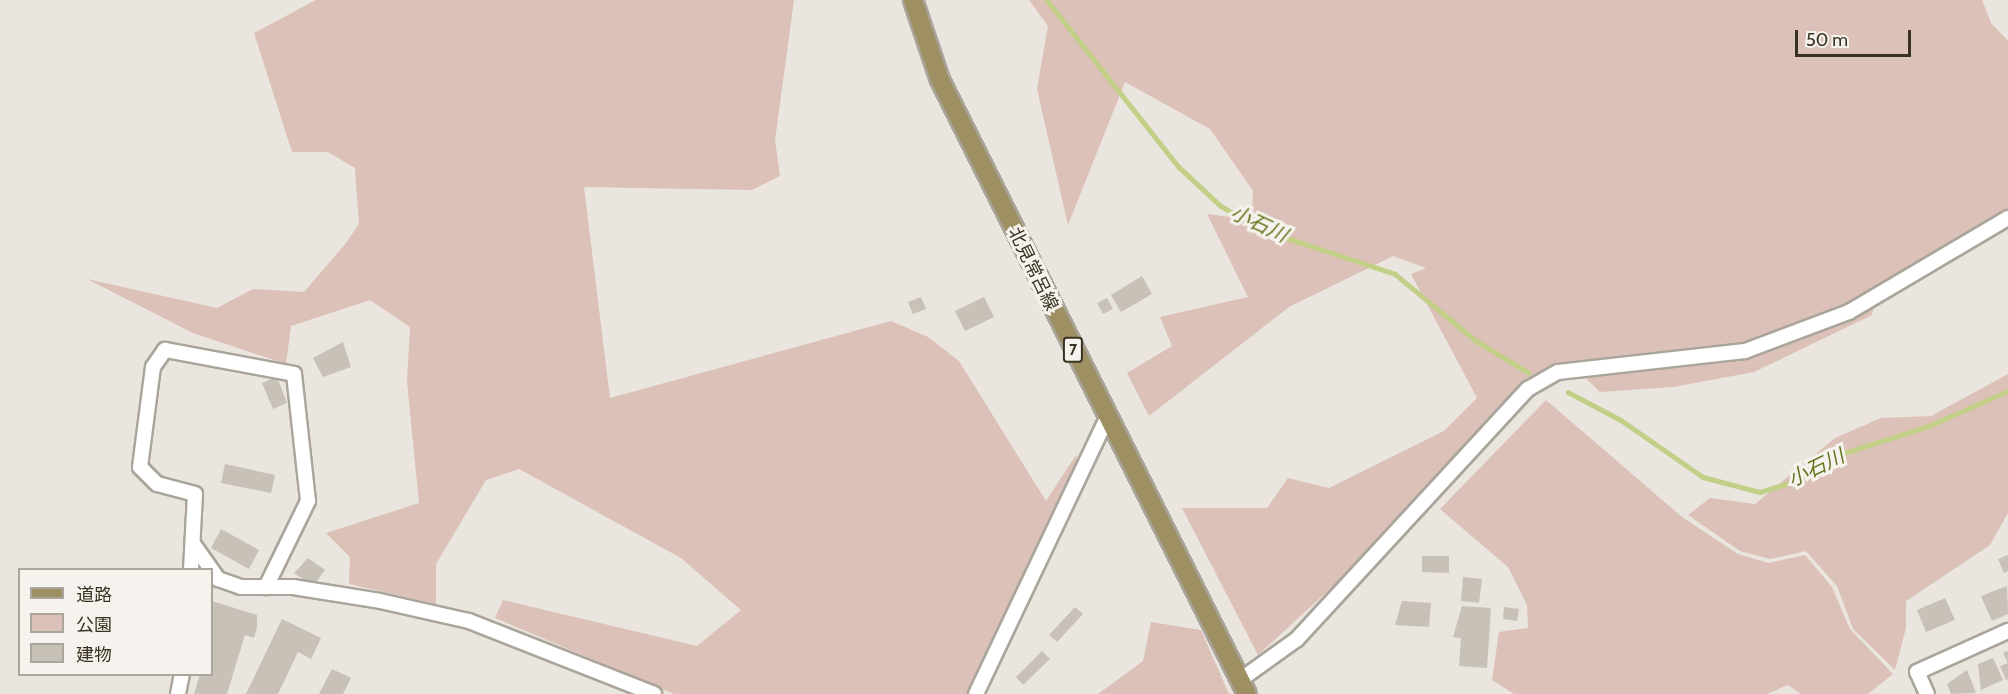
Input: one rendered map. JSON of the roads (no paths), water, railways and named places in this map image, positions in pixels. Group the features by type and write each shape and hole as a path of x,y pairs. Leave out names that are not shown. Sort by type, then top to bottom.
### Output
{"main road":[{"name":"北見常呂線","path":"913,0 940,80 1107,418 1244,687"}],"street":[{"path":"1244,687 1297,639 1528,389 1558,372 1745,351 1849,312 2008,218"},
{"path":"191,568 195,494 158,484 140,467 153,367 165,350 294,374 308,501 266,587"},
{"path":"976,694 1107,418"},
{"path":"194,545 210,568"},
{"path":"213,572 218,579 380,601 469,621 654,694"},
{"path":"1928,694 1917,672 2008,631"},
{"path":"178,694 182,676"}],"waterway":[{"name":"小石川","path":"1047,0 1179,167 1221,206 1260,229 1395,274 1475,340 1529,373"},
{"name":"小石川","path":"1568,392 1621,420 1703,477 1760,492 1795,481 1838,455 1926,427 2008,391"}]}
